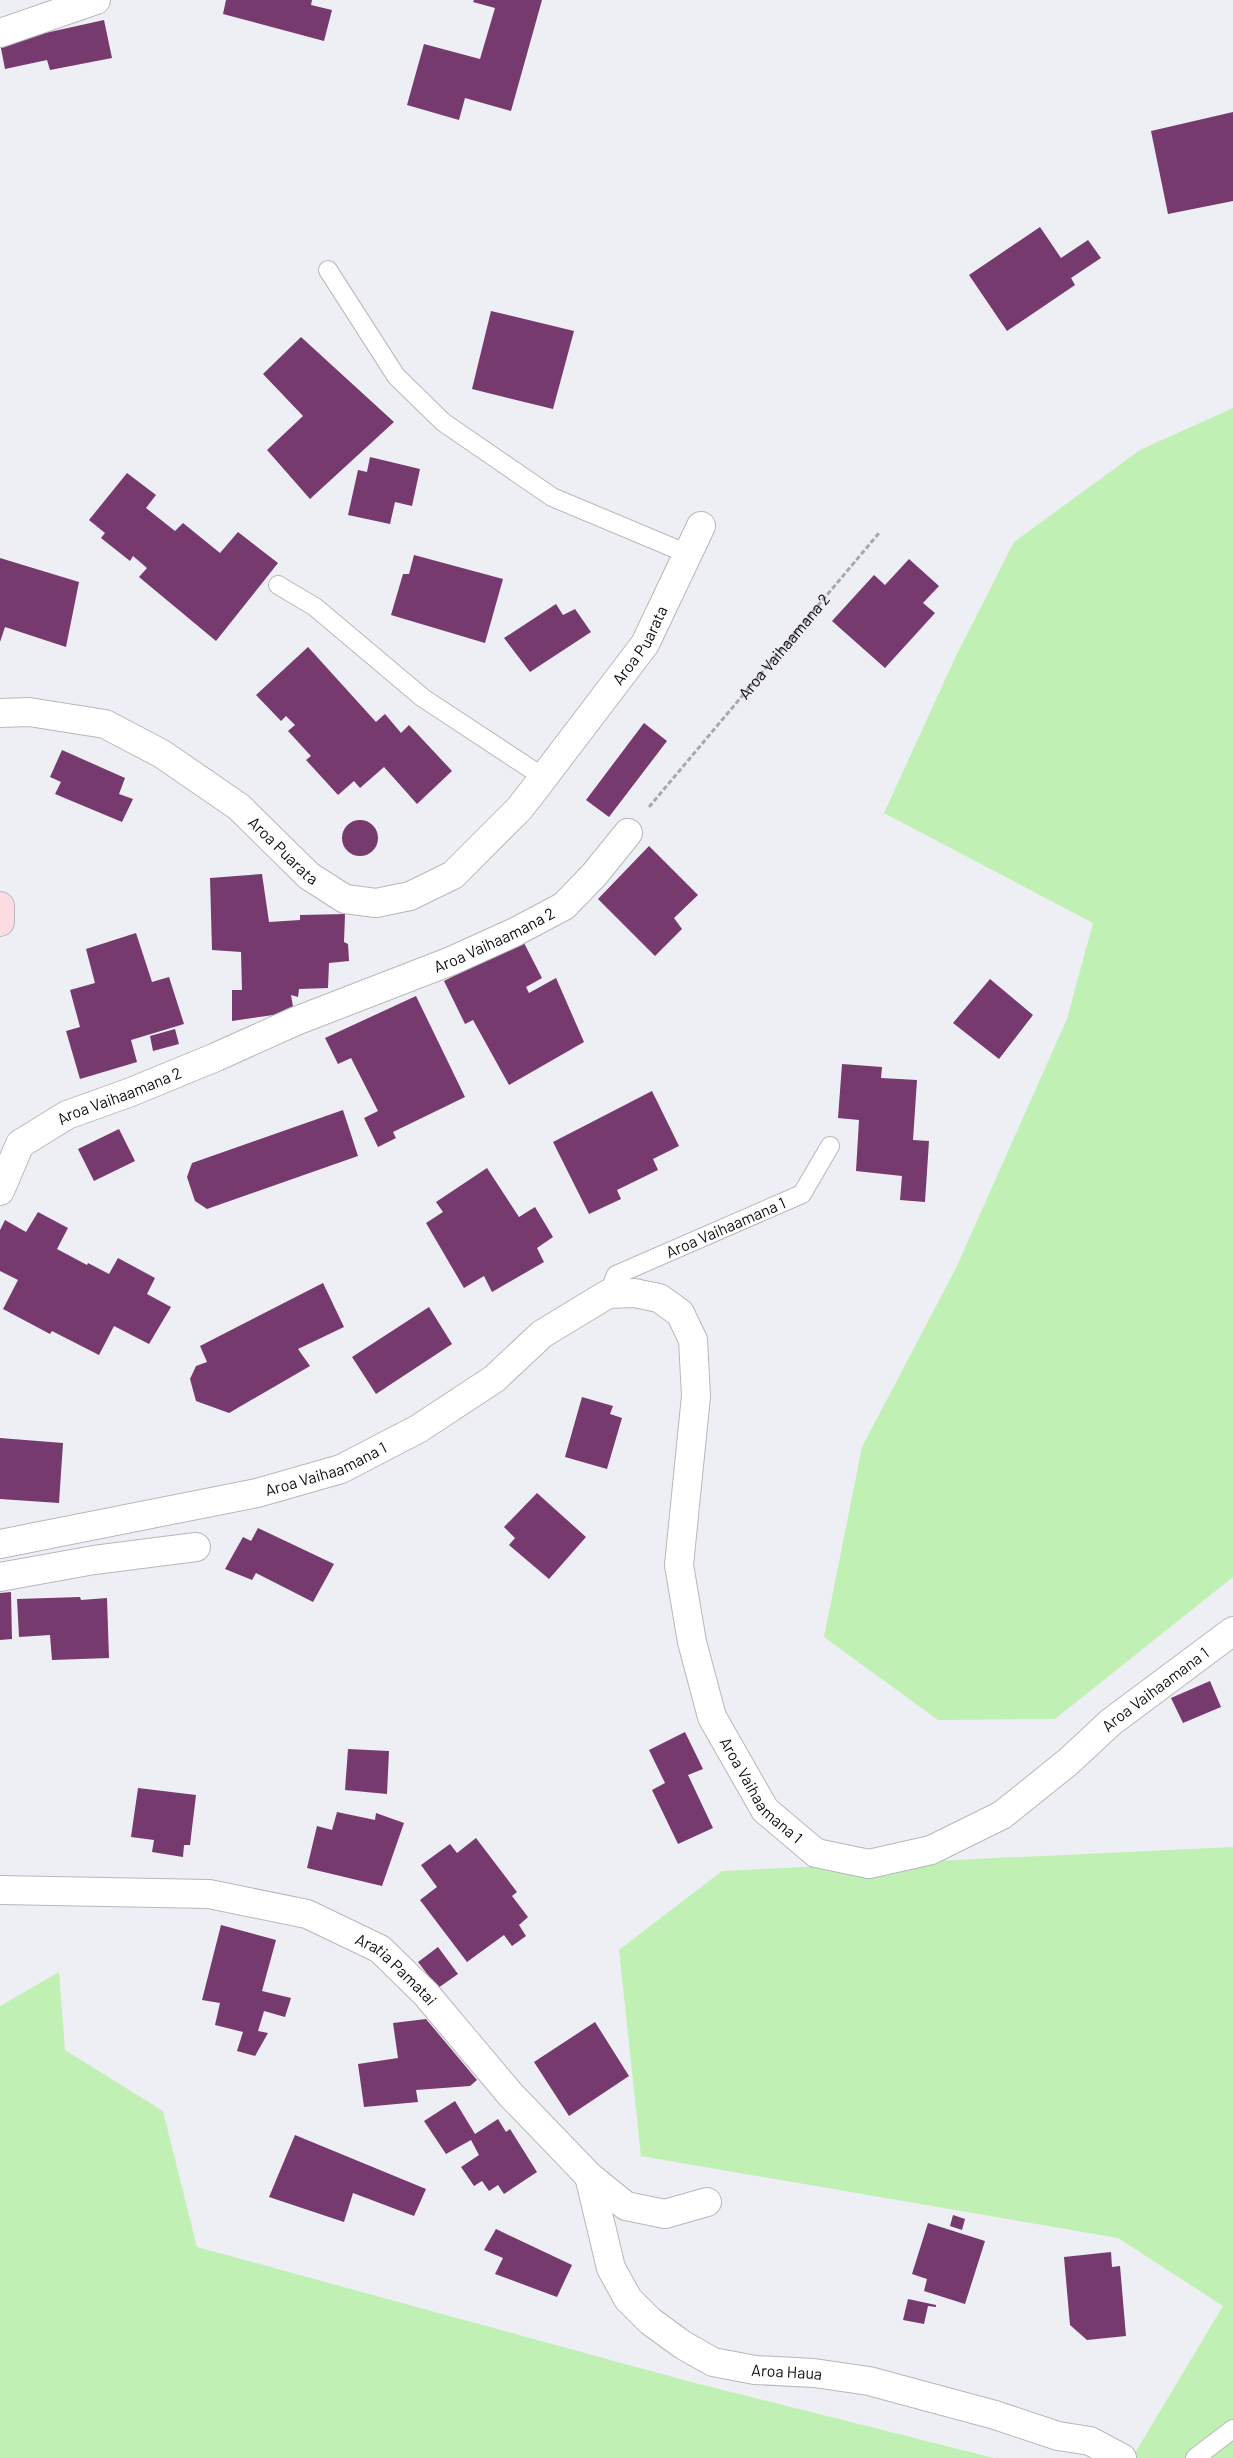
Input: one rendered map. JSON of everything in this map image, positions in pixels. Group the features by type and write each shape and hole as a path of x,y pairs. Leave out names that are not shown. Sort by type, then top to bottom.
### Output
{"main road":[{"path":"0,906 0,922"}],"street":[{"path":"0,33 96,0"},
{"name":"Aroa Puarata","path":"0,713 29,712 105,724 162,754 239,808 309,876 345,899 376,902 410,896 454,875 519,809 645,644 701,526"},
{"name":"Aroa Vaihaamana 2","path":"0,1191 20,1144 67,1115 216,1058 296,1021 451,961 515,932 564,906 594,875 628,833"},
{"name":"Aroa Vaihaamana 1","path":"0,1544 257,1493 341,1468 418,1430 494,1379 542,1334 608,1294 634,1293 659,1298 680,1313 693,1340 696,1396 679,1565 692,1642 712,1717 765,1810 816,1853 869,1864 931,1850 1002,1815 1068,1762 1111,1722 1233,1631"},
{"path":"0,1577 94,1560 196,1548"},
{"name":"Aratia Pamatai","path":"0,1890 209,1894 307,1914 380,1949 426,1994 510,2094 589,2176 626,2206 665,2214 707,2202"},
{"name":"Aroa Haua","path":"589,2176 611,2268 628,2299 650,2321 683,2345 713,2362 755,2370 814,2373 869,2381 995,2415 1058,2436 1090,2441 1122,2458"}],"lane":[{"path":"328,270 396,376 443,422 552,497 688,554"},
{"path":"278,585 315,607 422,698 543,777"},
{"name":"Aroa Vaihaamana 1","path":"608,1294 616,1275 802,1194 830,1146"},
{"path":"1196,2458 1233,2429"}],"path":[{"name":"Aroa Vaihaamana 2","path":"628,833 879,533"}],"green space":[{"path":"1233,408 1233,1577 1055,1719 938,1720 824,1637 862,1447 956,1268 1067,1019 1093,923 884,813 956,656 1014,542 1140,450"},
{"path":"1233,1847 1233,2458 1132,2458 1223,2306 1118,2238 641,2156 619,1950 722,1871"},
{"path":"59,1972 65,2050 163,2111 197,2247 691,2382 994,2458 0,2458 0,2006"}],"building":[{"path":"226,0 312,0 311,5 332,10 324,41 223,14"},
{"path":"474,0 542,0 511,111 465,98 459,120 407,105 424,44 480,59 495,8 473,2"},
{"path":"104,20 112,58 50,70 47,60 5,69 0,43"},
{"path":"1233,112 1233,201 1168,214 1151,131"},
{"path":"1040,227 1061,258 1088,240 1101,258 1071,278 1075,285 1007,331 969,275"},
{"path":"491,311 574,331 553,409 472,389"},
{"path":"301,337 394,422 310,499 267,450 303,416 263,374"},
{"path":"370,457 420,469 412,506 395,502 390,524 348,515 358,470 367,472"},
{"path":"127,473 156,495 146,508 175,531 183,523 220,553 238,532 278,563 216,641 139,577 147,568 133,556 130,561 101,538 105,533 89,520"},
{"path":"414,555 503,579 485,643 391,615 403,574 409,574"},
{"path":"0,558 79,582 66,647 5,627 0,642"},
{"path":"909,559 939,586 923,603 935,613 885,668 832,621 874,575 885,585"},
{"path":"556,604 563,615 575,609 591,632 530,672 504,638"},
{"path":"308,647 376,722 385,714 401,733 409,725 452,771 417,804 384,767 360,788 354,781 338,795 306,760 311,756 288,731 295,725 286,716 281,721 256,695"},
{"path":"644,723 667,741 609,817 586,800"},
{"path":"62,750 125,778 119,794 133,799 122,822 55,794 61,782 50,777"},
{"path":"360,820 372,826 378,838 372,850 360,856 348,850 342,838 348,826"},
{"path":"649,846 698,895 674,918 682,929 655,956 598,899"},
{"path":"262,874 269,922 300,920 300,915 345,914 344,942 348,944 349,961 329,963 328,988 299,989 298,997 291,995 294,1012 232,1021 232,990 242,990 241,952 212,950 210,878"},
{"path":"136,933 152,982 169,977 184,1024 131,1040 137,1062 80,1079 66,1031 80,1027 70,990 95,983 86,949"},
{"path":"523,941 542,978 526,987 529,993 556,978 584,1042 509,1085 473,1020 465,1024 444,981"},
{"path":"990,979 1033,1015 999,1059 953,1023"},
{"path":"416,996 465,1097 393,1132 396,1138 378,1147 364,1118 378,1111 351,1058 338,1064 325,1038"},
{"path":"175,1029 179,1044 153,1051 150,1036"},
{"path":"842,1064 882,1067 881,1078 917,1080 913,1140 929,1141 925,1202 900,1200 902,1176 856,1171 859,1120 838,1118"},
{"path":"652,1091 679,1146 653,1159 658,1170 617,1190 621,1199 589,1214 553,1142"},
{"path":"343,1110 358,1156 207,1209 195,1201 187,1177 192,1163"},
{"path":"119,1129 135,1161 94,1181 78,1149"},
{"path":"487,1168 519,1217 535,1207 553,1237 537,1248 544,1262 492,1292 484,1276 464,1288 426,1223 443,1212 436,1202"},
{"path":"38,1212 68,1228 57,1249 109,1274 118,1258 155,1278 147,1294 171,1307 149,1344 114,1326 99,1355 52,1331 50,1334 3,1309 18,1280 0,1271 0,1230 5,1220 26,1232"},
{"path":"323,1283 344,1327 298,1349 310,1366 229,1413 196,1401 190,1379 196,1366 207,1362 200,1346"},
{"path":"429,1307 452,1344 376,1394 352,1357"},
{"path":"582,1397 613,1406 610,1414 622,1418 607,1469 565,1457"},
{"path":"0,1438 63,1443 59,1503 0,1499"},
{"path":"537,1493 586,1537 549,1579 509,1545 515,1538 504,1527"},
{"path":"258,1528 334,1564 313,1602 256,1573 252,1580 225,1569 243,1537 251,1541"},
{"path":"11,1592 12,1639 0,1640 0,1593"},
{"path":"80,1597 81,1600 107,1598 109,1658 52,1660 50,1635 19,1637 17,1599"},
{"path":"1210,1681 1221,1707 1183,1723 1171,1698"},
{"path":"685,1732 703,1769 688,1775 713,1828 678,1844 652,1790 665,1783 649,1750"},
{"path":"348,1749 389,1751 387,1794 345,1790"},
{"path":"138,1788 196,1795 190,1845 184,1845 183,1857 152,1852 154,1840 131,1837"},
{"path":"337,1812 375,1820 376,1813 404,1823 382,1886 307,1868 317,1826 332,1830"},
{"path":"476,1838 517,1892 512,1896 528,1917 519,1925 526,1936 512,1946 504,1935 467,1962 420,1900 437,1887 421,1865 450,1844 457,1853"},
{"path":"221,1925 276,1940 262,1991 291,1998 285,2017 264,2011 258,2031 268,2033 255,2056 237,2051 243,2032 215,2025 220,2003 202,2000"},
{"path":"438,1947 458,1974 438,1988 418,1962"},
{"path":"426,2019 477,2080 470,2086 416,2090 418,2102 364,2107 358,2064 398,2058 393,2023"},
{"path":"595,2022 629,2076 569,2116 534,2062"},
{"path":"455,2101 475,2134 498,2119 506,2132 510,2129 537,2172 504,2194 498,2185 489,2191 482,2181 474,2186 461,2167 479,2155 471,2140 446,2154 424,2121"},
{"path":"295,2135 426,2189 414,2216 353,2193 344,2222 269,2197"},
{"path":"953,2215 965,2219 962,2230 950,2226"},
{"path":"928,2223 985,2241 965,2304 924,2291 927,2279 912,2274"},
{"path":"496,2229 572,2265 557,2297 495,2274 503,2258 484,2250"},
{"path":"1111,2252 1112,2267 1120,2266 1126,2336 1087,2340 1070,2325 1064,2257"},
{"path":"908,2299 936,2305 936,2307 928,2306 924,2324 903,2320"}]}
